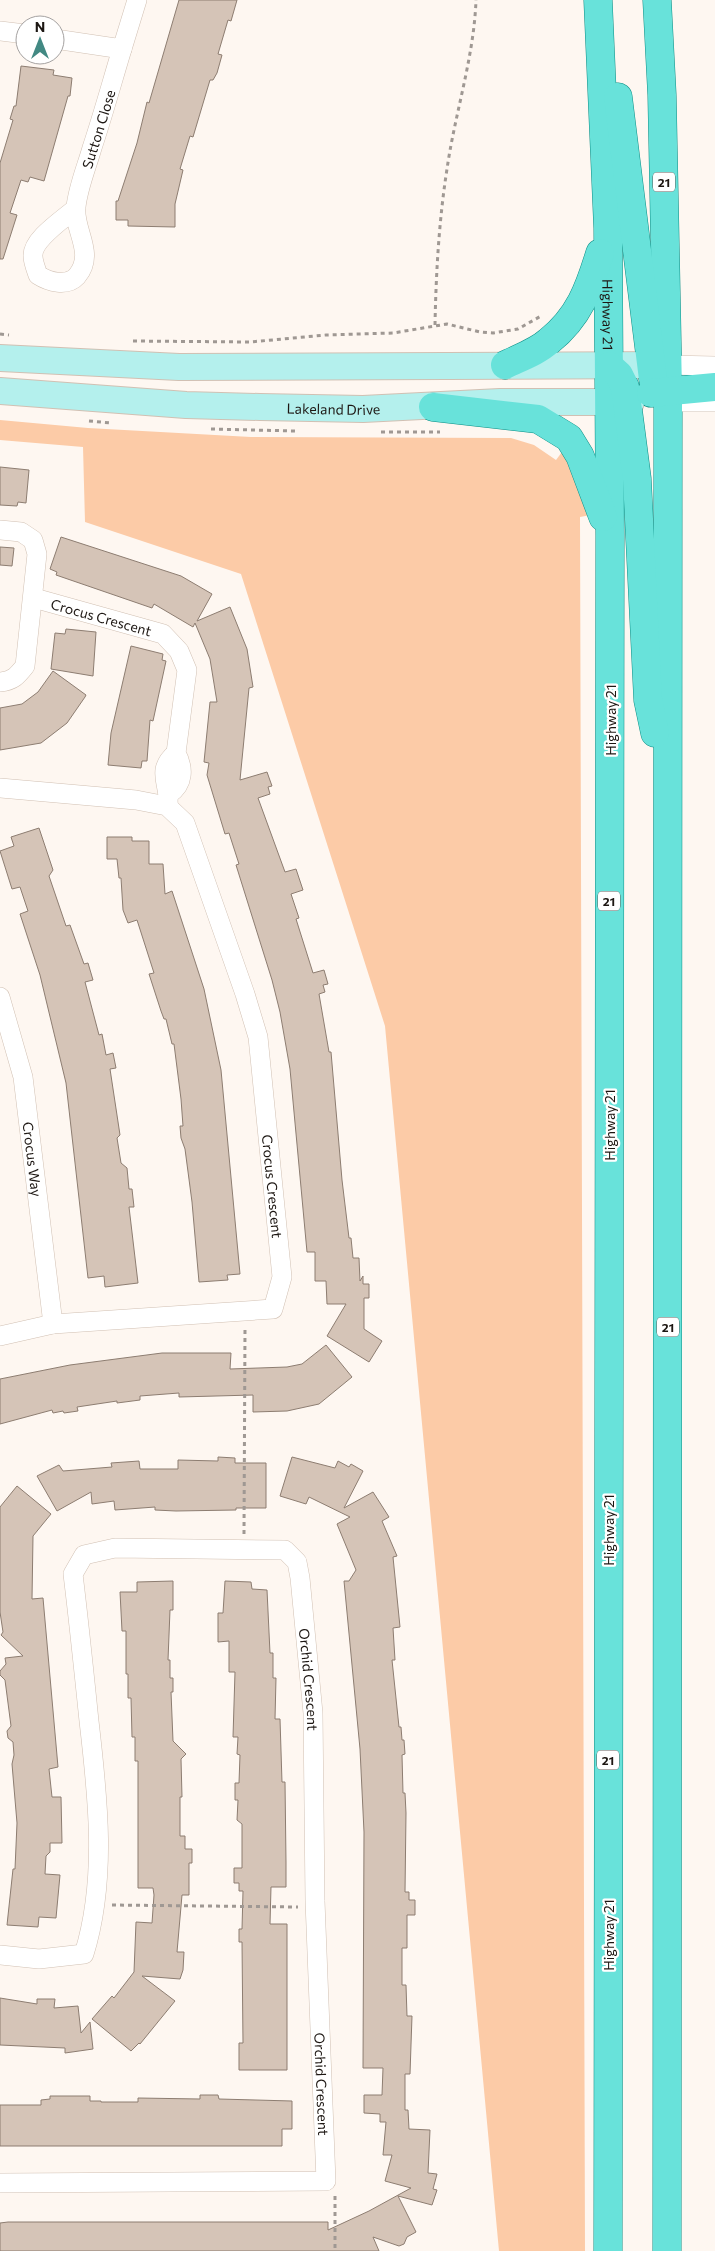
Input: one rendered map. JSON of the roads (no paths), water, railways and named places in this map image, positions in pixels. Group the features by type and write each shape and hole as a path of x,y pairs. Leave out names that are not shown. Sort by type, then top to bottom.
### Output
{"main road":[{"name":"Highway 21","path":"598,0 608,228 608,365 621,400 610,534 608,2251"},
{"name":"21","path":"657,0 662,95 662,383 668,793 667,2251"},
{"path":"601,58 610,70 616,86 662,383"},
{"path":"505,365 549,342 578,312 590,287 608,228"},
{"path":"0,358 179,367 608,365 662,383 715,386"},
{"path":"662,383 621,400 638,479 648,700 668,793"},
{"name":"Lakeland Drive","path":"0,391 186,405 362,409 433,407 500,402 621,400"},
{"path":"433,407 538,419 569,438 580,456 610,534"}],"street":[{"name":"Sutton Close","path":"76,208 137,0"},
{"path":"0,31 15,33"},
{"path":"65,40 122,49"},
{"path":"662,383 715,366"},
{"path":"662,383 715,402"},
{"name":"Crocus Crescent","path":"0,530 21,532 33,540 37,554 34,598 24,666 16,678 8,682 0,682"},
{"name":"Crocus Crescent","path":"0,1336 52,1324 273,1309 282,1277 258,1037 185,823 168,800 164,785 164,770 169,758 176,753 187,670 179,651 163,634 34,598"},
{"path":"0,788 136,800 168,800"},
{"name":"Crocus Way","path":"0,997 24,1078 52,1324"},
{"name":"Orchid Crescent","path":"0,1955 39,1959 84,1954 91,1932 96,1903 98,1803 73,1574 84,1555 115,1548 285,1550 297,1562 299,1570 313,1713 315,1901 326,2181 0,2183"}]}
